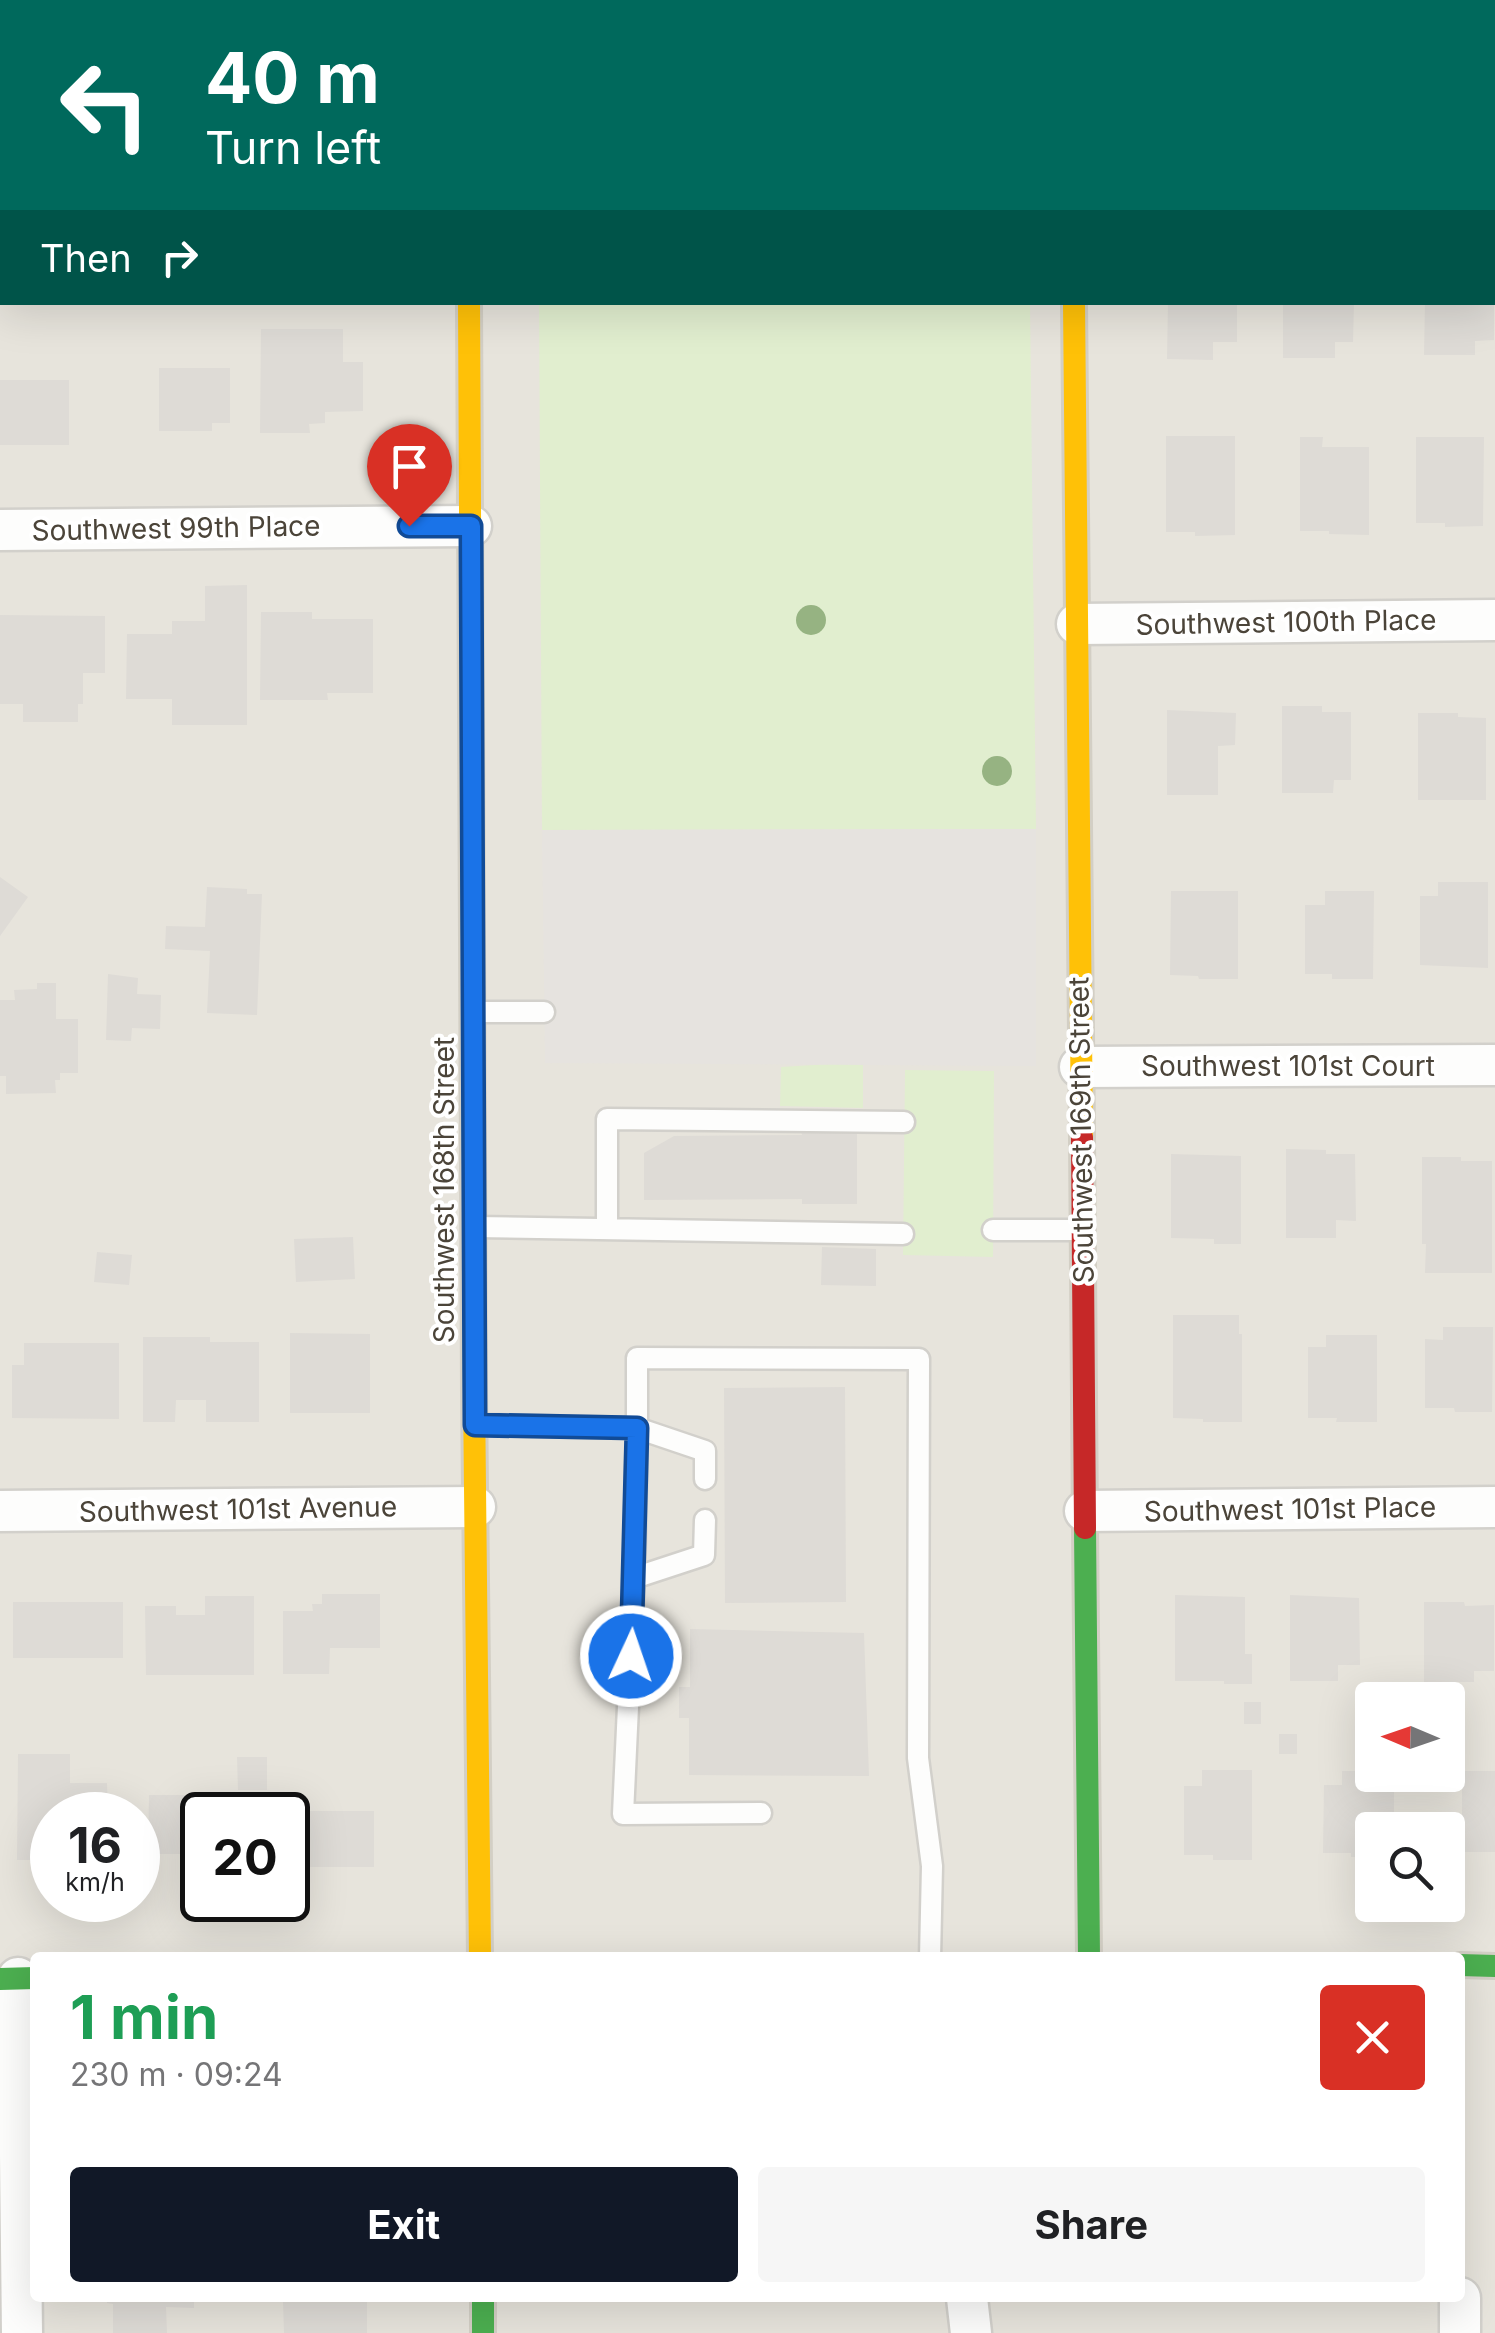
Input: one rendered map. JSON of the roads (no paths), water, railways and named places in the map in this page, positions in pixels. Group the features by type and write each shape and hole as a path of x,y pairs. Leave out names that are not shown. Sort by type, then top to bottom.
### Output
{"street":[{"name":"Southwest 168th Street","path":"469,305 480,1952"},
{"name":"Southwest 169th Street","path":"1074,305 1089,1952"},
{"name":"Southwest 99th Place","path":"0,530 471,526"},
{"name":"Southwest 100th Place","path":"1077,624 1495,620"},
{"name":"Southwest 101st Court","path":"1080,1068 1495,1065"},
{"name":"Southwest 101st Avenue","path":"0,1511 475,1507"},
{"name":"Southwest 101st Place","path":"1085,1511 1495,1507"},
{"path":"1465,1965 1495,1966"},
{"path":"18,1978 22,2333"},
{"path":"483,2302 483,2333"},
{"path":"968,2302 971,2333"},
{"path":"1460,2302 1460,2333"}],"lane":[{"path":"473,1012 544,1012"},
{"path":"607,1229 607,1119 904,1122"},
{"path":"474,1228 903,1234"},
{"path":"994,1230 1082,1230"},
{"path":"761,1813 624,1814 634,1578 637,1358 919,1360 918,1758 932,1866 930,1952"},
{"path":"475,1425 637,1428 706,1452 705,1479"},
{"path":"634,1578 704,1555 705,1520"}]}
